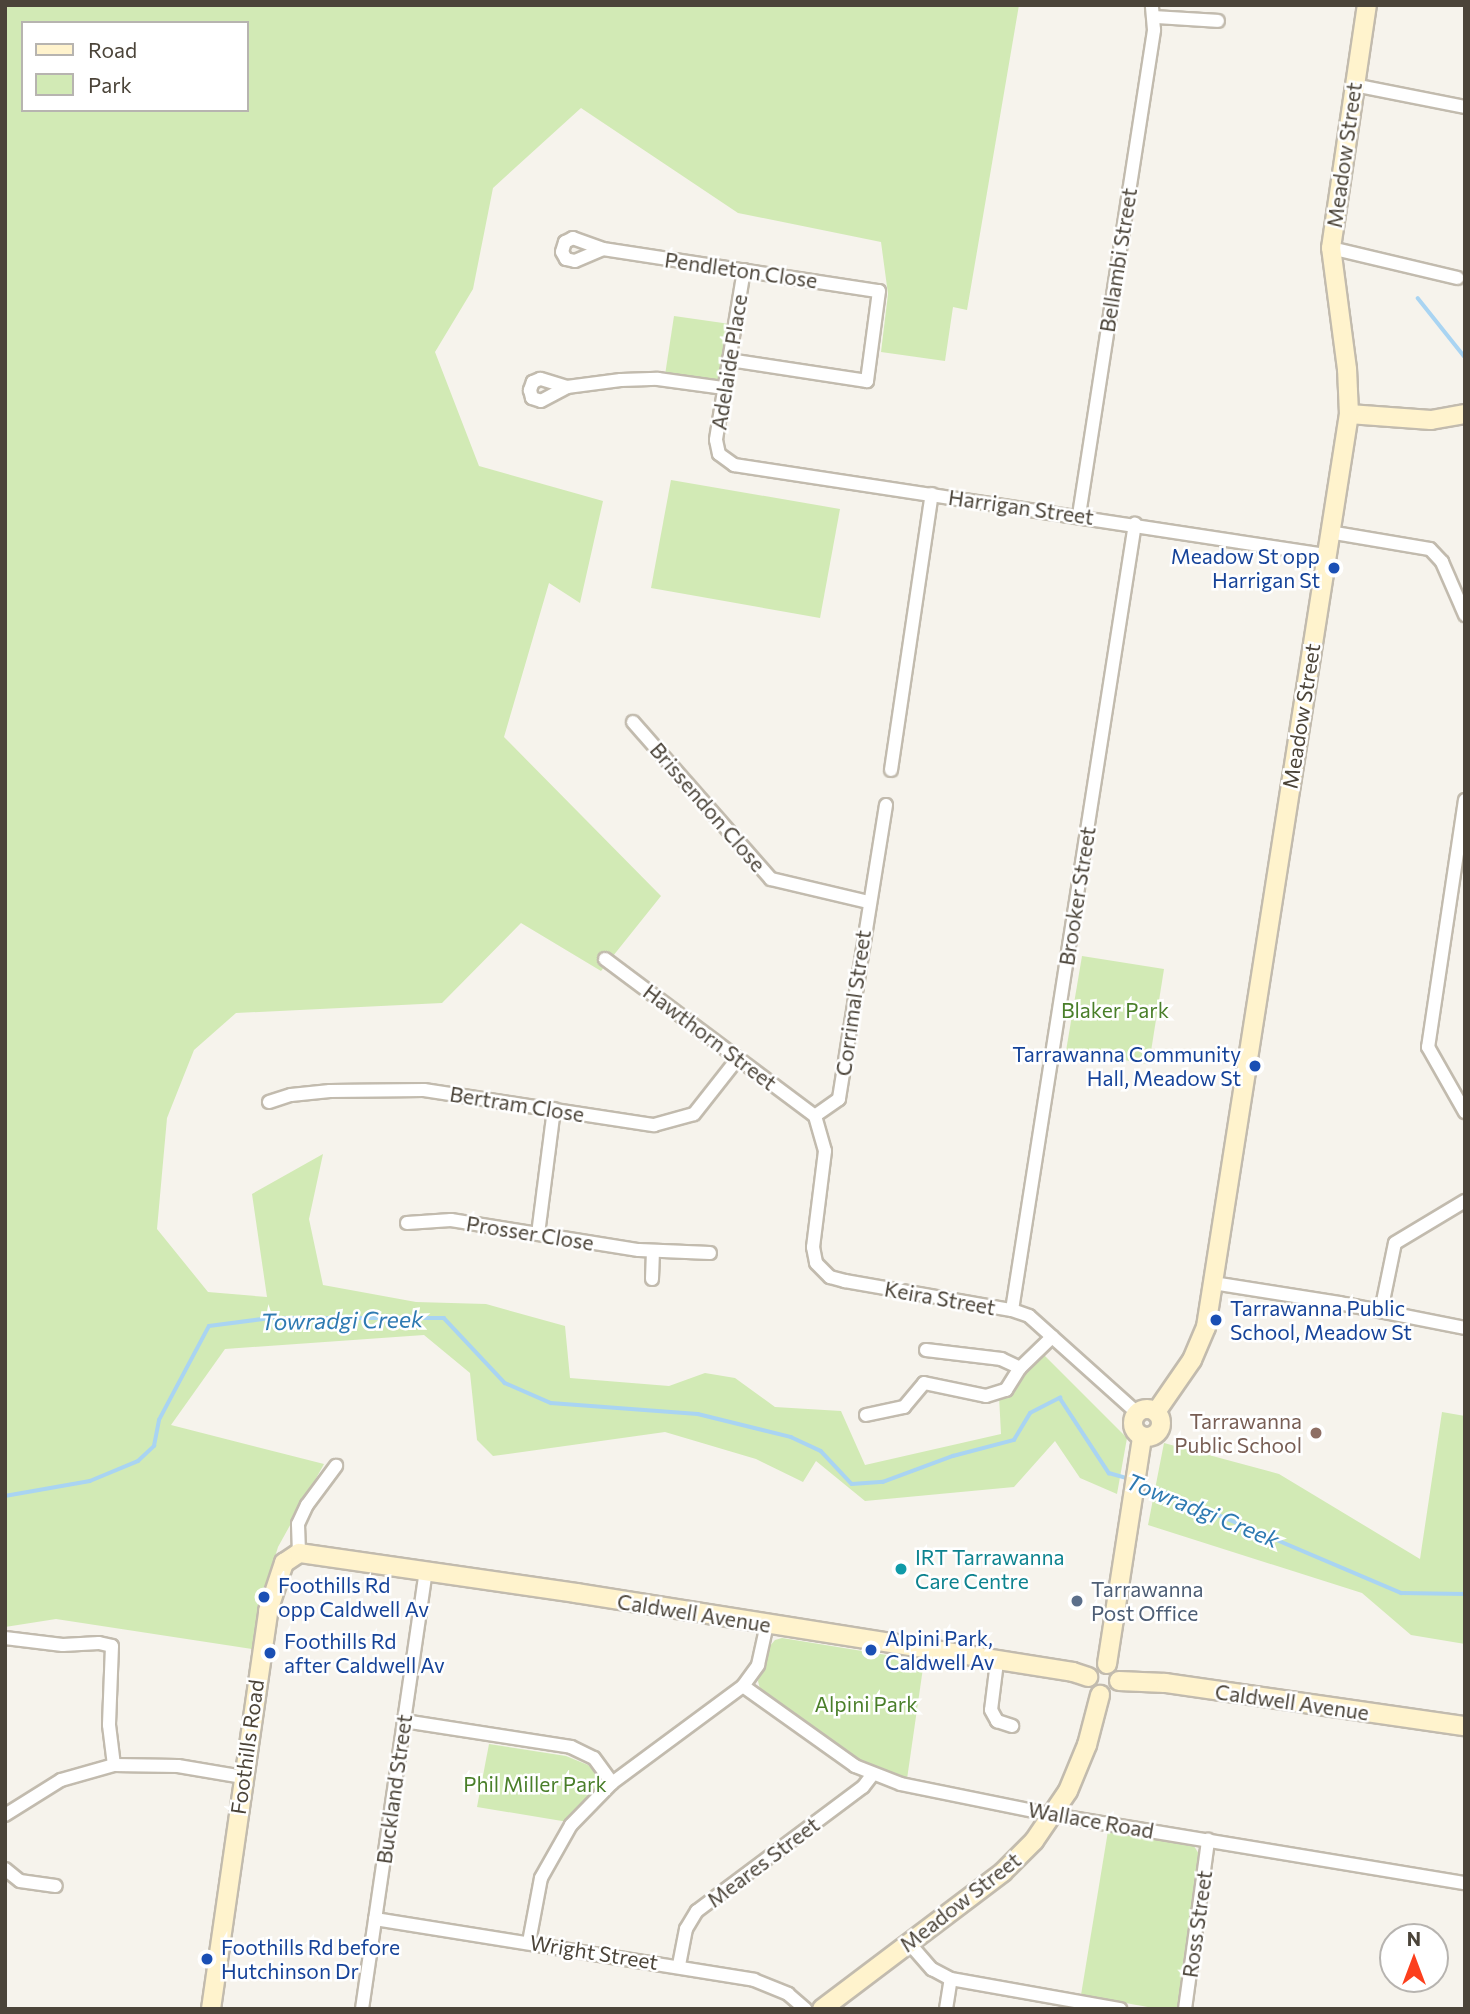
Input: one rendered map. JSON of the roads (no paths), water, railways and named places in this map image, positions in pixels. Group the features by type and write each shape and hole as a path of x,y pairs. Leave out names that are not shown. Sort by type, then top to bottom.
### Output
{"main road":[{"name":"Meadow Street","path":"1156,1412 1200,1347 1213,1283 1349,414 1347,369 1333,282 1331,248 1367,5"},
{"path":"1349,414 1431,420 1465,414"},
{"path":"1107,1664 1140,1462 1142,1437 1133,1427 1137,1413 1147,1409 1156,1412 1161,1420 1159,1430 1152,1436 1142,1437"},
{"name":"Caldwell Avenue","path":"299,1553 426,1570 1073,1672 1088,1677"},
{"name":"Foothills Road","path":"211,2009 268,1611 284,1563 299,1553"},
{"path":"1107,1664 1116,1671 1119,1681 1114,1691 1100,1695 1092,1690 1088,1677 1096,1665 1107,1664"},
{"name":"Caldwell Avenue","path":"1119,1681 1165,1683 1465,1726"},
{"name":"Meadow Street","path":"822,2009 1003,1872 1034,1841 1068,1791 1087,1745 1100,1695"}],"street":[{"path":"1153,11 1218,21"},
{"name":"Bellambi Street","path":"1079,515 1153,11"},
{"path":"1354,85 1465,107"},
{"path":"1331,248 1458,278"},
{"name":"Pendleton Close","path":"603,249 879,291 867,381 729,360"},
{"name":"Adelaide Place","path":"719,454 716,440 744,270"},
{"path":"567,387 621,380 658,379 724,388"},
{"name":"Harrigan Street","path":"719,454 734,465 1079,515 1325,555"},
{"path":"891,770 932,494"},
{"name":"Brooker Street","path":"1012,1310 1135,524"},
{"path":"1329,532 1430,549 1442,562 1465,615"},
{"name":"Brissendon Close","path":"634,722 771,879 869,902"},
{"path":"1465,800 1427,1047 1465,1112"},
{"name":"Corrimal Street","path":"815,1116 839,1099 886,805"},
{"name":"Hawthorn Street","path":"605,959 815,1116"},
{"name":"Bertram Close","path":"269,1102 291,1095 330,1091 424,1090 654,1125 694,1114 738,1058"},
{"path":"538,1234 554,1110"},
{"name":"Keira Street","path":"815,1116 825,1151 813,1247 820,1270 845,1281 1012,1310 1029,1316 1137,1413"},
{"path":"1381,1311 1395,1243 1465,1201"},
{"name":"Prosser Close","path":"407,1223 451,1220 653,1251 710,1253"},
{"path":"652,1279 653,1251"},
{"path":"1213,1283 1465,1328"},
{"path":"866,1415 904,1407 924,1383 986,1396 1006,1390 1020,1368 1052,1337"},
{"path":"926,1350 1001,1359 1020,1368"},
{"path":"299,1553 296,1537 298,1524 336,1466"},
{"name":"Buckland Street","path":"362,2009 426,1570"},
{"path":"529,1942 541,1878 571,1825 612,1783 743,1686 758,1665 767,1625"},
{"path":"5,1638 63,1646 99,1643 112,1646 109,1725 114,1765"},
{"path":"997,1662 991,1710 997,1721 1012,1726"},
{"name":"Wallace Road","path":"743,1686 872,1775 901,1784 1052,1815 1465,1883"},
{"path":"404,1721 571,1747 594,1758 612,1783"},
{"path":"7,1810 61,1780 114,1765 178,1766 243,1777"},
{"name":"Meares Street","path":"678,1965 686,1929 697,1911 863,1787 872,1775"},
{"name":"Ross Street","path":"1185,2009 1208,1840"},
{"path":"5,1869 20,1881 56,1886"},
{"name":"Wright Street","path":"375,1919 678,1965 754,1980 788,1994 805,2009"},
{"path":"909,1942 932,1969 951,1979 1120,2009"},
{"path":"946,2009 951,1979"}],"waterway":[{"path":"1418,298 1465,357"},
{"name":"Towradgi Creek","path":"5,1496 90,1481 138,1461 154,1446 159,1420 209,1326 271,1318 444,1318 505,1383 551,1403 698,1414 791,1437 821,1451 852,1484 883,1482 953,1456 1014,1440 1030,1413 1060,1398 1109,1473 1130,1479"},
{"name":"Towradgi Creek","path":"1141,1482 1401,1593 1465,1594"}],"place":[{"name":"Meadow St opp Harrigan St","path":"1334,568"},
{"name":"Tarrawanna Community Hall, Meadow St","path":"1255,1066"},
{"name":"Tarrawanna Public School, Meadow St","path":"1216,1320"},
{"name":"Tarrawanna Public School","path":"1316,1433"},
{"name":"IRT Tarrawanna Care Centre","path":"901,1569"},
{"name":"Foothills Rd opp Caldwell Av","path":"264,1597"},
{"name":"Tarrawanna Post Office","path":"1077,1601"},
{"name":"Alpini Park, Caldwell Av","path":"871,1650"},
{"name":"Foothills Rd after Caldwell Av","path":"270,1653"},
{"name":"Foothills Rd before Hutchinson Dr","path":"207,1959"}],"park label":[{"name":"Blaker Park","path":"1115,1010"},
{"name":"Alpini Park","path":"866,1704"},
{"name":"Phil Miller Park","path":"535,1784"}]}
